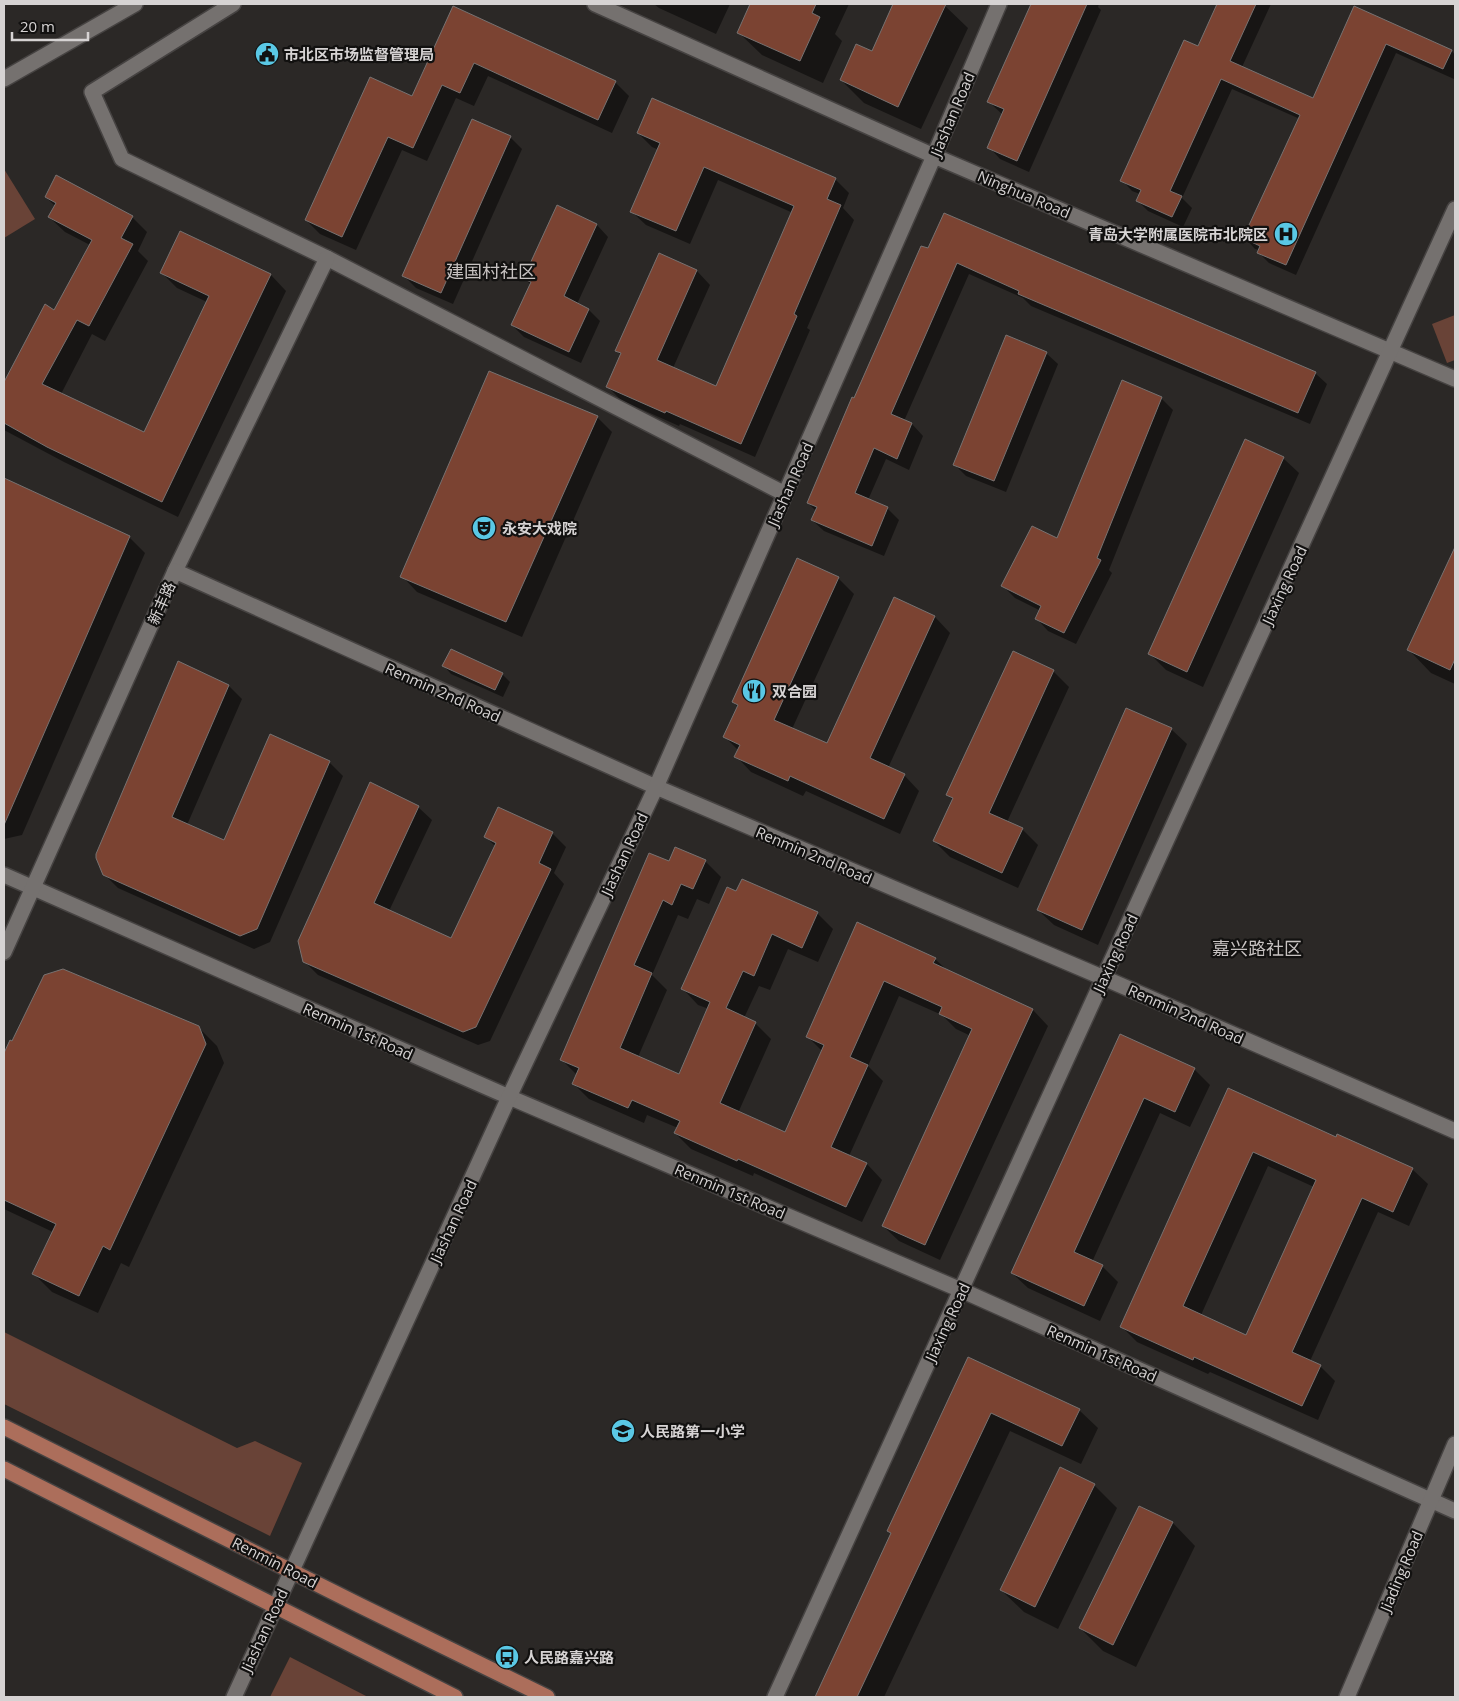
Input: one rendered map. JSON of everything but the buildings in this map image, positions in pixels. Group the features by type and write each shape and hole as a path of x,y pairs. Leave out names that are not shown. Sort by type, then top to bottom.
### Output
{"main road":[{"name":"Renmin Road","path":"4,1427 546,1697"},
{"path":"4,1469 456,1697"}],"street":[{"path":"4,80 134,4"},
{"path":"234,4 92,92 122,159 327,258 785,494"},
{"name":"Ninghua Road","path":"595,4 934,156 1455,379"},
{"name":"Jiashan Road","path":"234,1697 274,1606 510,1097 656,787 999,4"},
{"name":"Jiaxing Road","path":"775,1697 1455,209"},
{"name":"新丰路","path":"4,952 175,572 327,258"},
{"name":"Renmin 2nd Road","path":"175,572 656,787 1104,978 1455,1131"},
{"name":"Renmin 1st Road","path":"4,875 510,1097 961,1290 1455,1511"},
{"name":"Jiading Road","path":"1347,1697 1455,1444"}],"shaded area":[{"path":"4,169 35,219 4,238"},
{"path":"1455,315 1455,360 1447,363 1432,324"},
{"path":"4,1332 237,1448 255,1441 302,1463 270,1536 4,1404"},
{"path":"290,1657 368,1697 270,1697"}],"place":[{"name":"市北区市场监督管理局","path":"267,54"},
{"name":"青岛大学附属医院市北院区","path":"1286,234"},
{"name":"永安大戏院","path":"484,528"},
{"name":"双合园","path":"754,691"},
{"name":"人民路第一小学","path":"623,1431"},
{"name":"人民路嘉兴路","path":"507,1657"}],"district":[{"name":"建国村社区","path":"491,271"},
{"name":"嘉兴路社区","path":"1257,948"}]}
